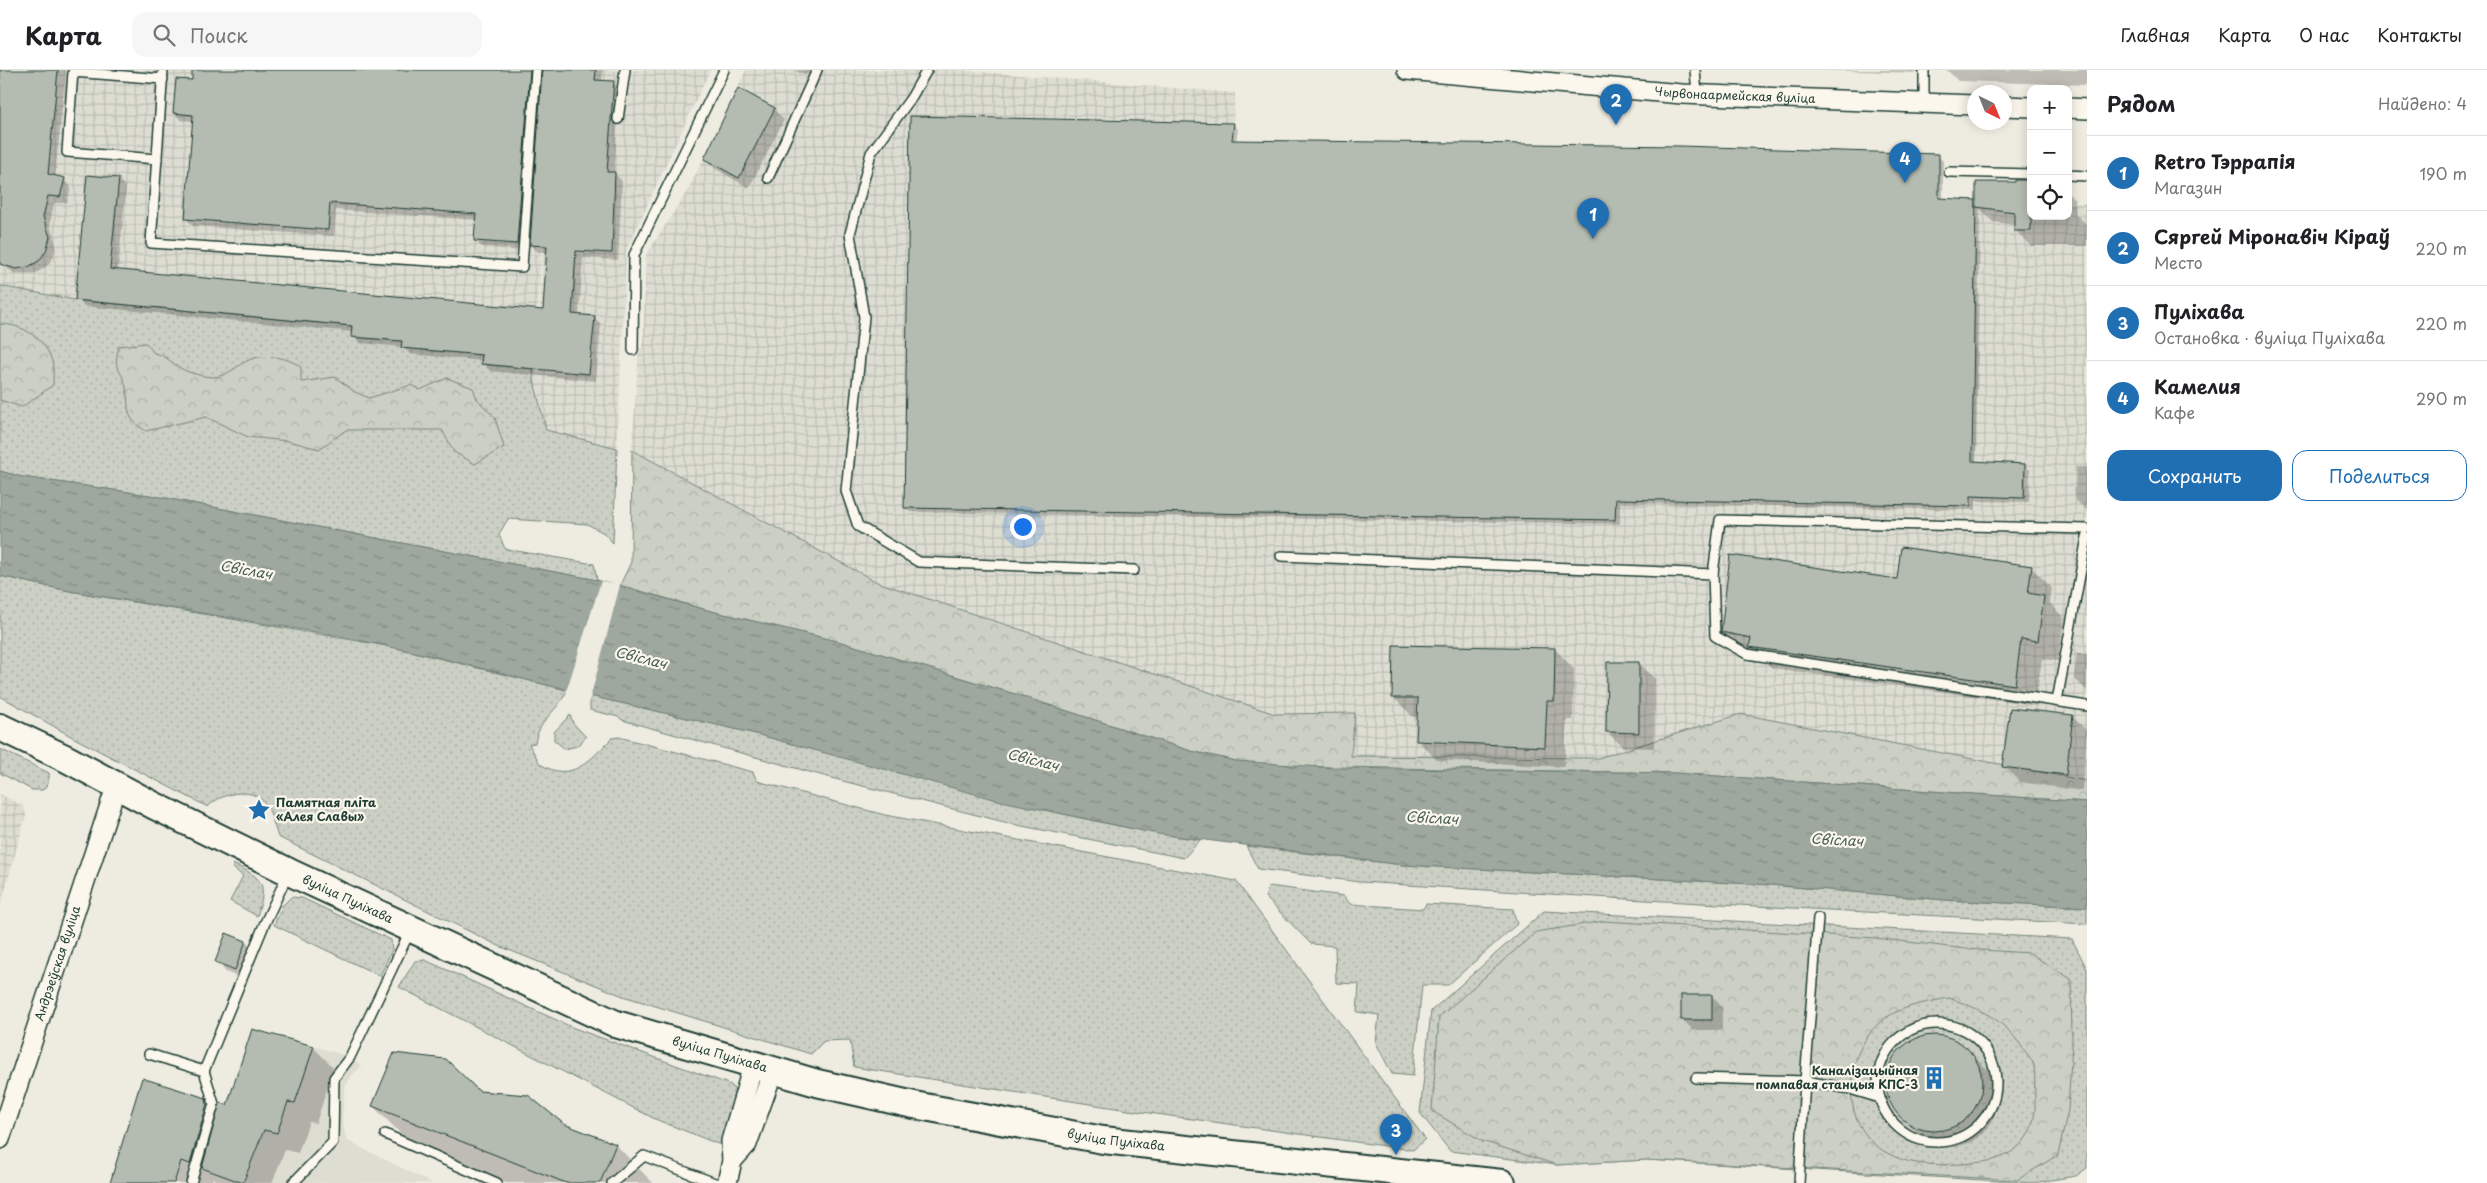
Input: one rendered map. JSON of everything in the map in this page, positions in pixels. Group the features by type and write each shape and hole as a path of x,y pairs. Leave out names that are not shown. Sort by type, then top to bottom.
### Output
{"street":[{"name":"Чырвонаармейская вуліца","path":"1407,70 1549,77 1697,94 1967,105"},
{"path":"2012,106 2027,107"},
{"path":"2072,108 2087,109"},
{"name":"вуліца Пуліхава","path":"0,727 68,759 116,787 289,872 616,1024 763,1068 914,1105 1103,1140 1502,1183"},
{"name":"Андрэеўская вуліца","path":"0,1139 116,787"},
{"path":"727,1183 732,1160 747,1144 763,1068"}],"lane":[{"path":"157,159 67,152 73,72 163,74 157,159 151,243 522,267 536,70"},
{"path":"618,119 625,70"},
{"path":"633,350 634,255 724,70"},
{"path":"768,178 817,70"},
{"path":"927,70 911,98 871,154 850,234 864,318 846,491 858,526 919,562 1134,570"},
{"path":"1695,70 1697,94"},
{"path":"1924,70 1924,103"},
{"path":"1949,172 2027,174"},
{"path":"2072,175 2087,176"},
{"path":"2087,529 1720,520 1713,574 1716,636 1748,654 2087,706"},
{"path":"2057,701 2087,538"},
{"path":"1281,556 1713,574"},
{"path":"191,1183 214,1104 204,1071 264,925 289,872"},
{"path":"1799,1183 1818,918"},
{"path":"294,1183 333,1142 334,1078 350,1056 411,930"},
{"path":"1696,1078 1805,1081 1850,1089 1880,1098 1888,1116 1900,1129 1917,1139 1935,1142 1954,1140 1971,1132 1985,1119 1994,1101 1997,1082 1993,1062 1983,1045 1968,1032 1949,1025 1929,1025 1910,1031 1894,1043 1884,1059 1878,1078 1880,1098"},
{"path":"149,1054 204,1071"},
{"path":"385,1134 497,1183"},
{"path":"612,1183 644,1156 715,1183"}],"shaded area":[{"path":"0,70 710,70 626,251 617,448 546,430 533,377 534,369 481,364 351,337 75,300 0,286","holes":["549,130 540,309 536,348"]},
{"path":"746,70 959,70 1235,93 1232,140 1939,154 1939,198 1976,200 1976,182 2027,182 2027,220 2072,220 2072,204 2087,203 2087,781 2069,778 1603,758 1355,757 1351,756 1355,713 1275,714 877,582 632,450 639,347 643,348 646,255 688,190"},
{"path":"0,794 23,806 26,815 0,908"},
{"path":"314,1046 350,1057 362,1066 353,1074 345,1087 342,1118 346,1140 432,1183 244,1183 264,1130 277,1133 288,1102 295,1103"}],"green space":[{"path":"0,286 75,300 352,326 352,337 402,341 402,348 482,355 482,364 534,369 533,377 546,430 617,448 613,543 604,533 587,524 508,519 499,534 505,549 594,564 597,580 149,495 22,477 0,471"},
{"path":"0,324 17,327 32,334 44,346 52,361 53,385 22,407 0,400"},
{"path":"146,343 154,353 165,357 188,372 214,377 255,358 276,357 301,367 301,382 335,377 355,392 369,398 411,385 420,390 447,378 473,388 477,399 495,418 504,447 475,464 454,452 442,430 346,430 319,449 288,441 248,437 206,417 146,431 131,417 126,387 116,361 119,346"},
{"path":"632,450 877,582 1275,714 1355,713 1351,756 1598,758 1741,714 2087,781 2087,802 1674,773 1283,766 1236,761 1191,751 1018,695 841,642 707,610 620,585 631,562"},
{"path":"0,576 64,590 393,647 567,690 559,704 541,727 535,743 529,744 540,764 551,770 562,771 580,767 612,738 619,737 753,772 757,781 885,815 1236,881 1425,1139 1413,1150 1128,1110 854,1067 850,1040 824,1041 811,1054 623,996 499,946 278,837 269,809 265,803 252,794 236,793 228,795 213,802 208,807 76,739 0,696"},
{"path":"590,696 808,747 1030,806 1143,831 1200,840 1184,858 1012,824 835,779 622,720 619,717 590,710"},
{"path":"570,715 573,723 586,737 577,746 565,749 554,740 554,732"},
{"path":"0,749 49,773 48,782 43,790 32,790 0,773"},
{"path":"1246,846 1403,865 1771,885 1945,900 2087,907 2087,924 1627,899 1360,882 1258,869"},
{"path":"233,864 251,873 260,883 262,896 257,916 230,901 243,876 233,868"},
{"path":"1269,886 1344,896 1350,904 1423,909 1426,904 1513,909 1517,924 1448,985 1422,985 1413,1076 1392,1074 1376,1043 1379,1015 1357,1012 1359,984 1336,983 1335,946 1311,944 1265,897"},
{"path":"291,897 302,898 391,940 392,950 380,976 274,925 283,905"},
{"path":"1544,911 2072,939 2087,969 2087,1168 2076,1176 2033,1183 1646,1160 1557,1165 1450,1151 1420,1113 1431,1011"},
{"path":"1604,921 1875,938 1966,949 2029,953 2071,979 2072,1042 2068,1110 2058,1155 2017,1180 1646,1160 1557,1165 1482,1141 1432,1111 1439,1017 1536,932","holes":["1949,998 1961,1002 1999,1022 2014,1037 2032,1061 2034,1067 2035,1103 2031,1129 2020,1145 2013,1151 1992,1160 1977,1163 1934,1164 1916,1163 1899,1159 1874,1144 1862,1129 1854,1112 1851,1093 1852,1074 1858,1055 1866,1038 1886,1017 1903,1009 1931,1001"]},
{"path":"425,960 574,1028 731,1085 735,1091 736,1106 723,1146 655,1119 399,987 415,961"}],"water":[{"name":"Свіслач","path":"0,471 22,477 149,495 597,580 707,610 841,642 1018,695 1191,751 1236,761 1334,768 1674,773 2087,802 2087,907 1945,900 1771,885 1403,865 1158,834 997,800 752,733 590,696 433,656 339,636 64,590 0,576"}],"pier":[{"path":"601,581 620,585 590,699 566,692"}],"building":[{"path":"0,70 58,70 48,174 65,178 60,197 48,196 43,217 50,237 46,251 39,261 28,267 16,269 0,264"},
{"path":"192,70 530,70 517,244 474,241 476,214 330,203 328,230 185,219 193,115 173,113 176,79 192,80"},
{"path":"542,70 596,70 595,80 614,81 607,172 615,172 612,253 576,251 572,314 595,316 589,374 481,364 482,355 401,348 402,341 351,337 352,326 75,300 87,175 119,178 110,269 543,310 547,246 530,245"},
{"path":"738,88 775,108 739,178 704,159"},
{"path":"910,116 1234,123 1232,140 1680,146 1939,154 1939,198 1976,200 1972,461 2025,464 2024,498 1971,496 1971,506 1616,499 1615,520 904,508"},
{"path":"2015,180 2027,180 2027,220 2031,220 2031,231 2014,231 2014,212 1976,207 1976,182 2015,182"},
{"path":"1901,547 2032,566 2028,593 2044,596 2038,641 2021,639 2015,685 1749,647 1751,638 1721,632 1730,555 1897,579"},
{"path":"1393,645 1555,648 1554,701 1547,701 1545,747 1416,741 1418,698 1392,698"},
{"path":"1607,662 1639,662 1639,733 1606,732"},
{"path":"2010,708 2073,715 2066,775 2002,767"},
{"path":"226,933 246,941 235,970 215,962"},
{"path":"1681,995 1712,995 1712,1020 1681,1020"},
{"path":"252,1029 314,1046 295,1103 288,1102 277,1133 264,1130 243,1183 202,1168 220,1102 227,1105"},
{"name":"Каналізацыйная помпавая станцыя КПС-3","path":"1934,1035 1953,1038 1968,1049 1979,1064 1982,1083 1979,1102 1968,1117 1953,1128 1934,1131 1915,1128 1900,1117 1889,1102 1886,1083 1889,1064 1900,1049 1915,1038"},
{"path":"394,1053 446,1059 479,1091 528,1095 564,1124 616,1144 600,1183 566,1183 372,1106"},
{"path":"142,1078 206,1098 207,1104 190,1164 181,1161 174,1183 110,1183"}],"place":[{"name":"Сяргей Міронавіч Кіраў","path":"1616,125"},
{"name":"Камелия","path":"1905,183"},
{"name":"Retro Тэррапія","path":"1593,239"},
{"name":"Памятная пліта «Алея Славы»","path":"259,810"},
{"name":"Каналізацыйная помпавая станцыя КПС-3","path":"1934,1078"},
{"name":"Пуліхава","path":"1396,1155"}]}
